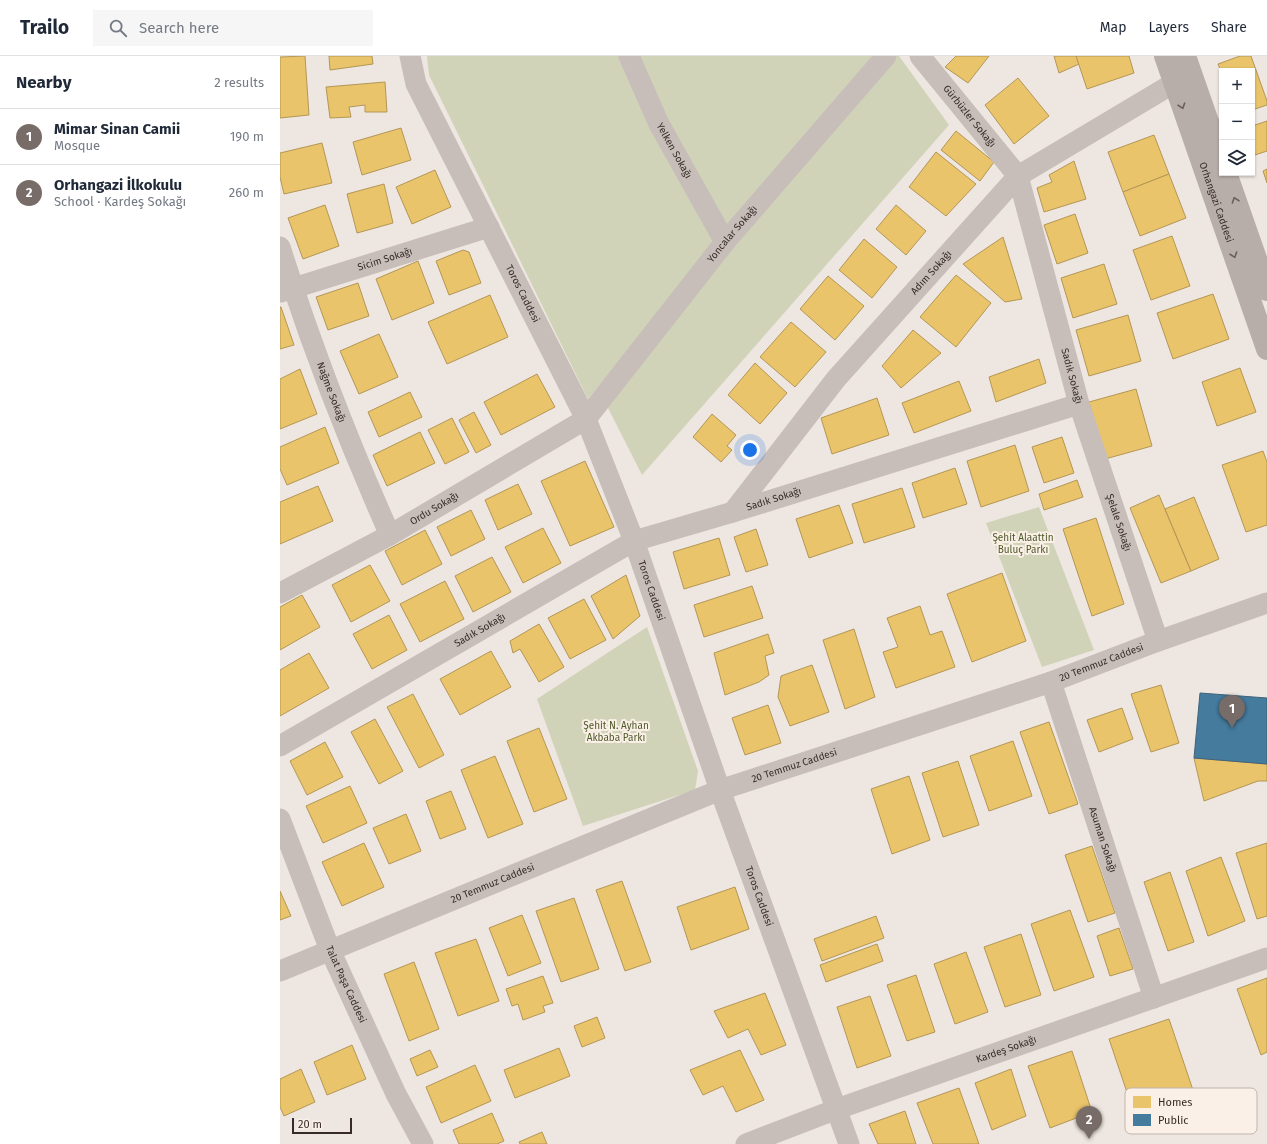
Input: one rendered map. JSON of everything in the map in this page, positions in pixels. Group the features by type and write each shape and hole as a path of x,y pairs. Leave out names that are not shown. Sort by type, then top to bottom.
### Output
{"main road":[{"name":"Orhangazi Caddesi","path":"1165,56 1267,349"},
{"name":"Orhangazi Caddesi","path":"1185,56 1219,153"},
{"name":"Orhangazi Caddesi","path":"1227,176 1267,290"}],"street":[{"name":"Toros Caddesi","path":"410,56 416,84 586,419 634,541 720,790 849,1144"},
{"name":"Yelken Sokağı","path":"629,56 659,124 726,242"},
{"name":"Yoncalar Sokağı","path":"586,419 726,242 886,56"},
{"name":"Gürbüzler Sokağı","path":"920,56 1018,176"},
{"name":"Adım Sokağı","path":"733,512 836,379 1018,176 1174,82"},
{"name":"Sadık Sokağı","path":"280,746 634,541 733,512 1079,404 1018,176"},
{"name":"Sicim Sokağı","path":"287,290 489,227"},
{"name":"Nağme Sokağı","path":"280,247 287,290 361,471 390,535"},
{"name":"Şelale Sokağı","path":"1079,404 1158,641"},
{"name":"Ordu Sokağı","path":"280,593 390,535 586,419"},
{"name":"20 Temmuz Caddesi","path":"280,971 720,790 1052,682 1158,641 1267,603"},
{"name":"Asuman Sokağı","path":"1052,682 1154,998"},
{"name":"Talat Paşa Caddesi","path":"280,821 330,950 396,1094 424,1144"},
{"name":"Kardeş Sokağı","path":"746,1144 837,1108 1267,958"}],"green space":[{"path":"427,56 873,56 588,399 429,75"},
{"path":"893,56 899,56 949,125 642,475 605,402"},
{"name":"Şehit Alaattin Buluç Parkı","path":"1039,507 1094,650 1042,667 986,523"},
{"name":"Şehit N. Ayhan Akbaba Parkı","path":"647,627 698,771 695,790 583,826 537,699"}],"building: Homes":[{"path":"305,56 309,115 280,118 280,57"},
{"path":"329,56 372,56 373,64 330,70"},
{"path":"956,56 989,56 968,83 945,67"},
{"path":"1054,56 1076,56 1079,64 1059,73"},
{"path":"1076,56 1129,56 1134,73 1087,89"},
{"path":"1240,56 1251,56 1267,101 1267,105 1255,109 1255,68 1220,68 1218,64"},
{"path":"1018,78 1049,116 1014,144 985,105"},
{"path":"385,82 387,112 365,112 365,105 349,107 351,117 330,118 326,87"},
{"path":"1267,121 1267,151 1255,155 1255,140 1255,125"},
{"path":"401,128 411,160 362,175 353,142"},
{"path":"956,131 994,162 980,181 941,150"},
{"path":"1154,135 1169,174 1123,192 1108,152"},
{"path":"322,143 332,183 284,194 280,177 280,153"},
{"path":"936,152 976,184 946,216 909,187"},
{"path":"1074,161 1086,199 1044,212 1037,188 1052,182 1049,175"},
{"path":"1267,169 1267,183 1263,171"},
{"path":"435,170 451,207 412,224 396,187"},
{"path":"1169,174 1186,218 1140,236 1123,192"},
{"path":"384,184 393,223 357,233 347,194"},
{"path":"325,205 339,246 303,259 288,218"},
{"path":"896,205 926,231 906,255 876,229"},
{"path":"1075,214 1088,253 1057,264 1044,225"},
{"path":"1172,236 1190,286 1151,300 1133,250"},
{"path":"1003,237 1022,299 1005,302 963,264"},
{"path":"864,239 897,267 872,298 839,270"},
{"path":"463,250 469,252 481,283 449,295 436,261"},
{"path":"418,261 434,303 392,320 376,279"},
{"path":"1104,264 1117,304 1073,318 1061,278"},
{"path":"956,275 991,303 956,347 920,317"},
{"path":"828,276 864,306 835,340 800,309"},
{"path":"358,283 369,316 328,330 316,297"},
{"path":"1213,294 1229,339 1173,359 1157,313"},
{"path":"490,295 508,337 447,364 428,322"},
{"path":"280,307 294,345 280,349"},
{"path":"1128,315 1141,361 1089,376 1076,330"},
{"path":"791,322 826,352 795,387 760,357"},
{"path":"913,330 941,353 901,388 882,366"},
{"path":"379,334 398,377 359,394 340,351"},
{"path":"1039,359 1046,383 996,402 989,377"},
{"path":"755,363 787,393 760,424 728,395"},
{"path":"1240,368 1256,412 1217,426 1202,382"},
{"path":"300,369 317,414 280,429 280,379"},
{"path":"537,374 555,407 501,435 484,402"},
{"path":"959,381 971,411 914,433 902,403"},
{"path":"1136,389 1152,446 1105,459 1089,402"},
{"path":"410,392 422,417 379,437 368,412"},
{"path":"877,398 889,435 832,454 821,418"},
{"path":"474,412 491,445 476,453 459,420"},
{"path":"712,414 736,435 727,446 732,450 721,462 693,437"},
{"path":"452,418 469,452 445,464 428,430"},
{"path":"325,427 339,463 287,485 280,469 280,447"},
{"path":"420,432 435,463 387,486 373,455"},
{"path":"1062,437 1074,473 1044,483 1032,447"},
{"path":"1015,445 1029,491 981,507 967,461"},
{"path":"1263,451 1267,462 1267,525 1246,532 1222,465"},
{"path":"585,461 614,527 570,546 541,481"},
{"path":"955,468 967,504 923,518 912,483"},
{"path":"1077,480 1083,497 1044,510 1039,494"},
{"path":"518,484 532,514 498,530 485,500"},
{"path":"318,486 333,521 280,544 280,502"},
{"path":"902,488 915,527 864,543 852,504"},
{"path":"1159,495 1191,571 1161,583 1130,508"},
{"path":"1194,497 1219,559 1191,571 1165,509"},
{"path":"839,505 853,543 809,558 796,519"},
{"path":"471,510 485,539 451,556 437,527"},
{"path":"1096,518 1124,604 1092,616 1063,529"},
{"path":"543,528 561,563 523,583 505,547"},
{"path":"756,529 768,565 746,572 734,537"},
{"path":"425,530 442,564 402,585 385,551"},
{"path":"719,538 730,575 684,589 673,552"},
{"path":"492,557 511,592 473,612 455,576"},
{"path":"370,565 390,601 351,622 332,585"},
{"path":"1002,573 1026,641 972,662 947,594"},
{"path":"626,575 640,616 613,639 591,596"},
{"path":"445,581 464,619 420,642 400,604"},
{"path":"752,586 763,618 704,637 694,605"},
{"path":"302,595 320,627 280,650 280,607"},
{"path":"584,599 606,640 570,659 548,618"},
{"path":"920,606 930,635 942,631 955,667 896,688 883,652 898,647 887,618"},
{"path":"389,615 407,650 372,669 353,634"},
{"path":"539,624 564,667 539,682 520,649 513,653 510,641"},
{"path":"854,629 875,697 845,709 823,640"},
{"path":"768,634 774,653 765,656 769,675 759,682 725,695 714,653"},
{"path":"491,651 511,687 460,715 440,679"},
{"path":"309,653 329,688 280,716 280,670"},
{"path":"812,665 829,712 790,726 778,697 781,676"},
{"path":"1161,685 1179,743 1151,752 1131,694"},
{"path":"413,694 444,755 419,768 387,707"},
{"path":"768,705 781,743 745,755 732,718"},
{"path":"1122,708 1133,739 1099,752 1087,720"},
{"path":"375,719 403,771 379,784 351,732"},
{"path":"1049,722 1078,804 1049,814 1020,732"},
{"path":"539,728 567,799 534,812 507,741"},
{"path":"1013,741 1032,796 989,811 970,756"},
{"path":"325,742 343,777 307,795 290,761"},
{"path":"495,756 523,824 488,838 461,770"},
{"path":"1194,758 1267,764 1267,781 1258,781 1204,801"},
{"path":"958,761 979,825 943,837 922,773"},
{"path":"909,776 930,840 892,854 871,789"},
{"path":"350,786 367,823 323,843 306,806"},
{"path":"451,791 466,829 440,839 426,801"},
{"path":"406,814 421,851 389,864 373,828"},
{"path":"364,843 384,887 342,906 322,862"},
{"path":"1267,843 1267,916 1257,919 1236,853"},
{"path":"1092,846 1115,913 1088,922 1065,855"},
{"path":"1221,857 1245,921 1208,936 1186,871"},
{"path":"1170,872 1194,942 1168,951 1144,882"},
{"path":"622,881 651,962 625,971 596,890"},
{"path":"735,887 749,929 691,950 677,907"},
{"path":"280,891 291,916 280,920"},
{"path":"574,898 599,969 561,982 536,911"},
{"path":"1070,910 1094,977 1054,991 1031,924"},
{"path":"522,915 541,963 508,976 489,928"},
{"path":"876,916 884,938 822,961 814,939"},
{"path":"1119,928 1133,969 1110,976 1097,936"},
{"path":"1021,934 1041,995 1005,1007 984,947"},
{"path":"476,939 499,1001 458,1016 435,953"},
{"path":"877,944 883,961 826,982 820,965"},
{"path":"966,952 988,1012 955,1024 934,964"},
{"path":"414,962 439,1029 409,1041 384,974"},
{"path":"916,975 935,1032 907,1041 887,985"},
{"path":"543,976 553,1003 543,1006 545,1012 523,1020 518,1004 512,1006 506,989"},
{"path":"1267,978 1267,1052 1261,1055 1237,989"},
{"path":"765,993 786,1045 761,1055 748,1029 728,1038 714,1011"},
{"path":"870,996 891,1056 857,1068 837,1007"},
{"path":"597,1017 605,1038 582,1047 574,1026"},
{"path":"1169,1019 1192,1088 1126,1088 1109,1039"},
{"path":"352,1045 366,1079 327,1095 314,1062"},
{"path":"559,1048 570,1076 515,1098 504,1070"},
{"path":"430,1050 438,1067 417,1076 410,1059"},
{"path":"740,1050 764,1100 736,1112 723,1086 703,1095 690,1070"},
{"path":"1072,1051 1092,1112 1050,1128 1028,1066"},
{"path":"475,1065 491,1101 441,1123 426,1087"},
{"path":"301,1069 315,1102 284,1116 280,1107 280,1079"},
{"path":"1011,1069 1026,1116 992,1130 975,1083"},
{"path":"959,1088 979,1144 933,1144 917,1103"},
{"path":"905,1111 916,1144 878,1144 869,1124"},
{"path":"492,1113 504,1141 497,1144 459,1144 453,1130"},
{"path":"542,1132 547,1144 520,1144 519,1142"}],"building: Public":[{"path":"1200,693 1267,698 1267,764 1194,758"}],"place":[{"name":"Mimar Sinan Camii","path":"1232,728"},
{"name":"Orhangazi İlkokulu","path":"1089,1139"}]}
